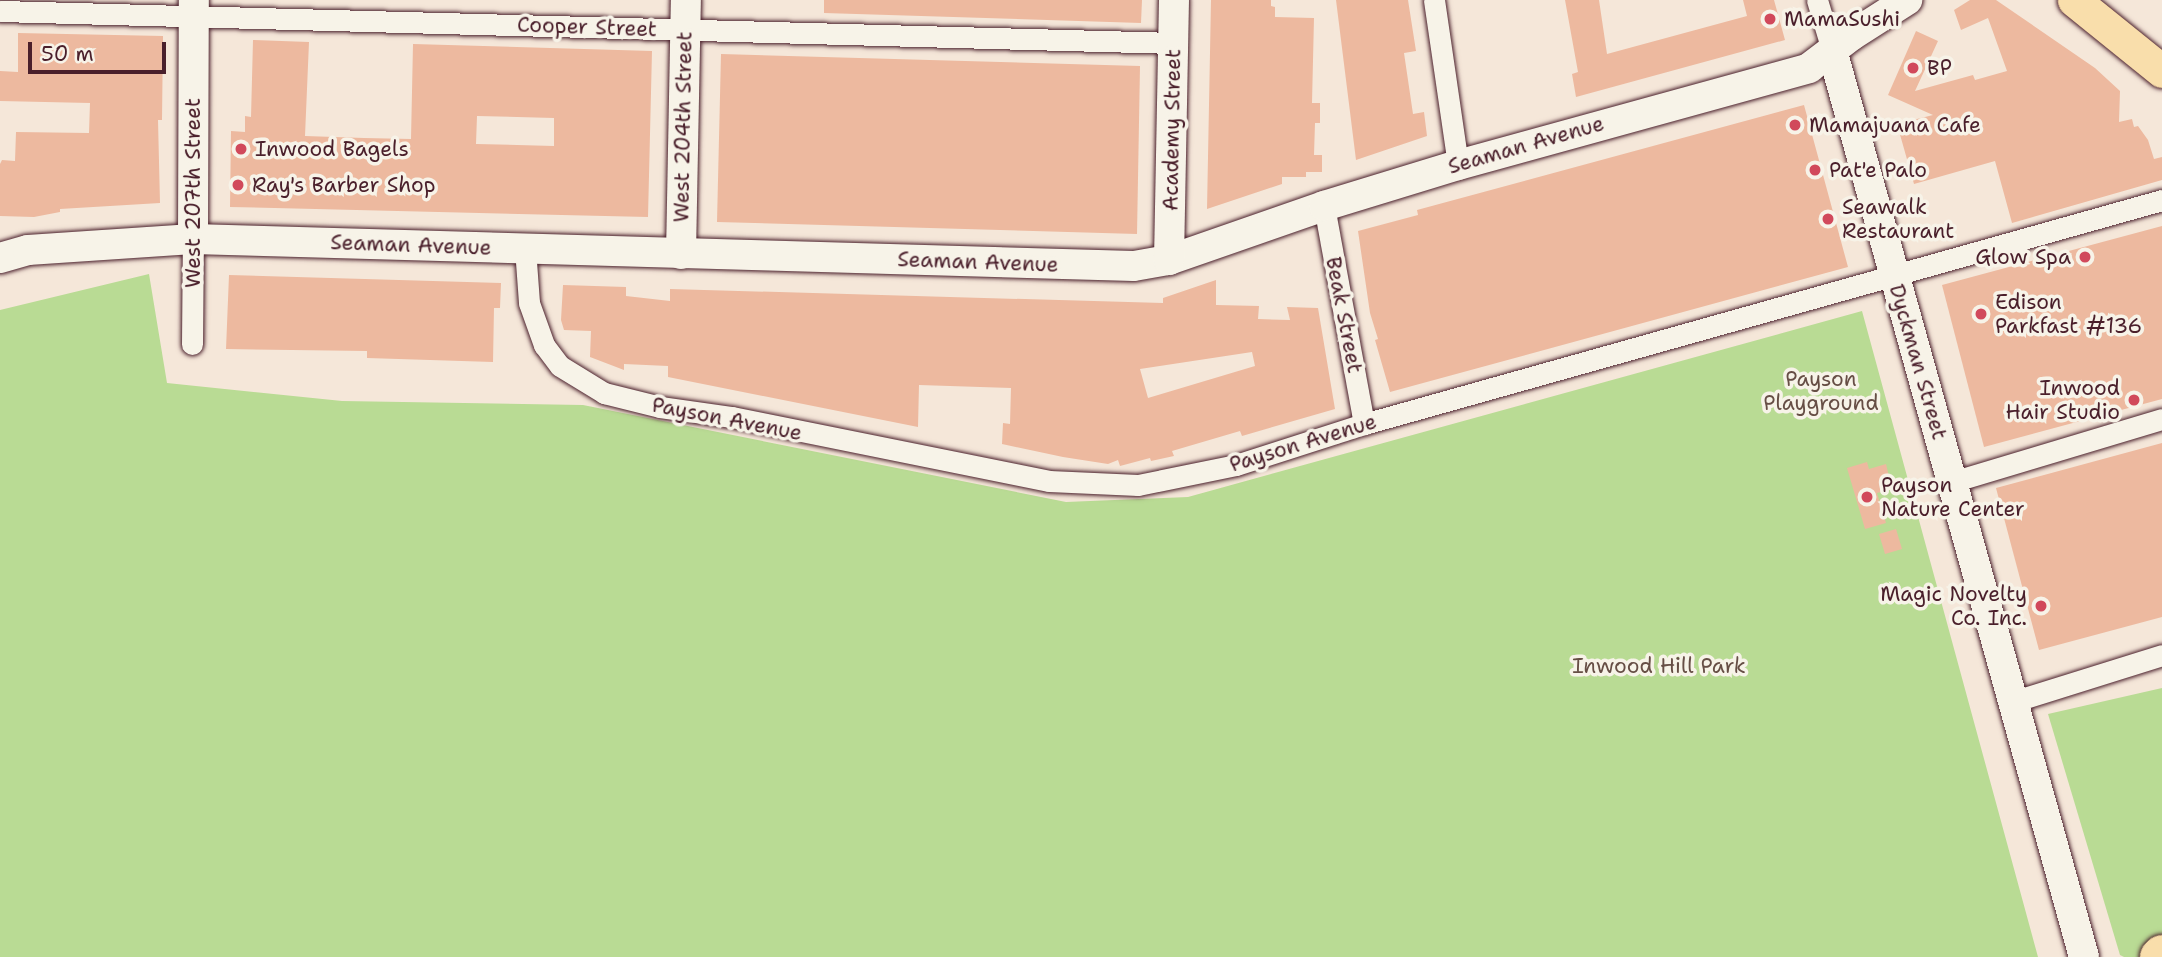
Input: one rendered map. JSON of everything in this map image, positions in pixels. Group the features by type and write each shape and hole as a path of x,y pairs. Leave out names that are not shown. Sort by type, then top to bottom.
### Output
{"main road":[{"path":"2074,0 2162,71"}],"street":[{"name":"West 204th Street","path":"681,254 686,0"},
{"name":"Academy Street","path":"1169,260 1174,0"},
{"path":"1434,0 1458,164"},
{"path":"1818,0 1832,50"},
{"name":"Seaman Avenue","path":"0,258 28,250 193,239 1134,266 1169,260 1324,206 1458,164 1809,68 1908,0"},
{"name":"Cooper Street","path":"0,11 194,9 686,31 1174,43"},
{"name":"West 207th Street","path":"191,344 194,9"},
{"name":"Dyckman Street","path":"1832,50 2084,957"},
{"name":"Payson Avenue","path":"525,248 529,303 550,356 590,387 626,400 732,417 1006,473 1092,485 1138,485 1236,465 1364,424 2162,200"},
{"name":"Beak Street","path":"1324,206 1364,424"},
{"path":"1952,482 2162,419"},
{"path":"2012,702 2162,655"}],"green space":[{"name":"Inwood Hill Park","path":"149,274 167,383 342,401 583,405 1066,502 1188,497 1862,311 2038,957 0,957 0,310"},
{"path":"2162,688 2162,957 2124,957 2120,955 2048,714"}],"building":[{"path":"824,0 1142,0 1141,23 824,13"},
{"path":"1211,0 1271,0 1271,6 1275,7 1275,17 1314,18 1312,103 1320,103 1320,123 1315,123 1314,155 1322,155 1322,172 1306,172 1306,177 1282,177 1282,184 1207,209"},
{"path":"1336,0 1408,0 1416,51 1404,53 1413,114 1424,112 1427,136 1356,160"},
{"path":"1565,0 1599,0 1607,54 1747,16 1743,0 1774,0 1785,40 1576,97 1572,74 1578,72"},
{"path":"1970,0 1996,0 2095,68 2120,91 2119,122 2132,119 2134,127 2138,126 2148,140 2154,159 2162,157 2162,180 2012,223 1995,161 1914,184 1897,124 1933,115 1888,95 1916,31 1938,41 1915,91 1973,75 1975,80 2007,71 1988,18 1961,30 1954,10"},
{"path":"18,33 163,36 162,120 158,120 160,203 60,209 60,212 34,217 0,216 0,164 2,160 15,161 16,132 89,133 90,103 0,101 0,71 18,72"},
{"path":"253,40 309,42 305,136 364,138 411,139 413,44 652,51 648,217 230,207 231,131 245,132 245,116 251,117","holes":["477,116 554,118 554,146 476,144"]},
{"path":"721,54 1140,66 1137,234 717,222"},
{"path":"1804,105 1848,267 1390,392 1375,340 1378,339 1370,313 1358,231 1418,215 1417,210"},
{"path":"2162,226 2162,399 1984,447 1942,285"},
{"path":"229,275 501,283 500,308 494,308 493,362 367,358 367,351 226,349"},
{"path":"1216,280 1216,305 1259,306 1258,319 1290,320 1287,307 1318,308 1335,409 1242,436 1240,431 1172,451 1174,456 1151,461 1150,458 1120,466 1118,460 1108,464 1002,444 1003,423 1010,424 1011,388 919,385 918,427 668,377 668,366 624,364 624,370 590,357 591,331 564,330 561,320 563,285 626,287 626,296 670,301 670,289 1163,303 1163,298","holes":["1252,352 1255,366 1148,398 1140,369"]},
{"path":"2162,443 2162,617 2039,650 1996,488"},
{"name":"Payson Nature Center","path":"1867,462 1869,469 1886,464 1892,489 1877,493 1886,523 1865,529 1847,468"},
{"path":"1896,529 1902,549 1885,554 1879,534"}],"place":[{"name":"MamaSushi","path":"1770,19"},
{"name":"BP","path":"1913,68"},
{"name":"Mamajuana Cafe","path":"1795,125"},
{"name":"Inwood Bagels","path":"241,149"},
{"name":"Pat'e Palo","path":"1815,170"},
{"name":"Ray's Barber Shop","path":"238,185"},
{"name":"Seawalk Restaurant","path":"1828,219"},
{"name":"Glow Spa","path":"2085,257"},
{"name":"Edison Parkfast #136","path":"1981,314"},
{"name":"Inwood Hair Studio","path":"2134,400"},
{"name":"Payson Nature Center","path":"1867,497"},
{"name":"Magic Novelty Co. Inc.","path":"2041,606"}],"park label":[{"name":"Payson Playground","path":"1821,391"}]}
